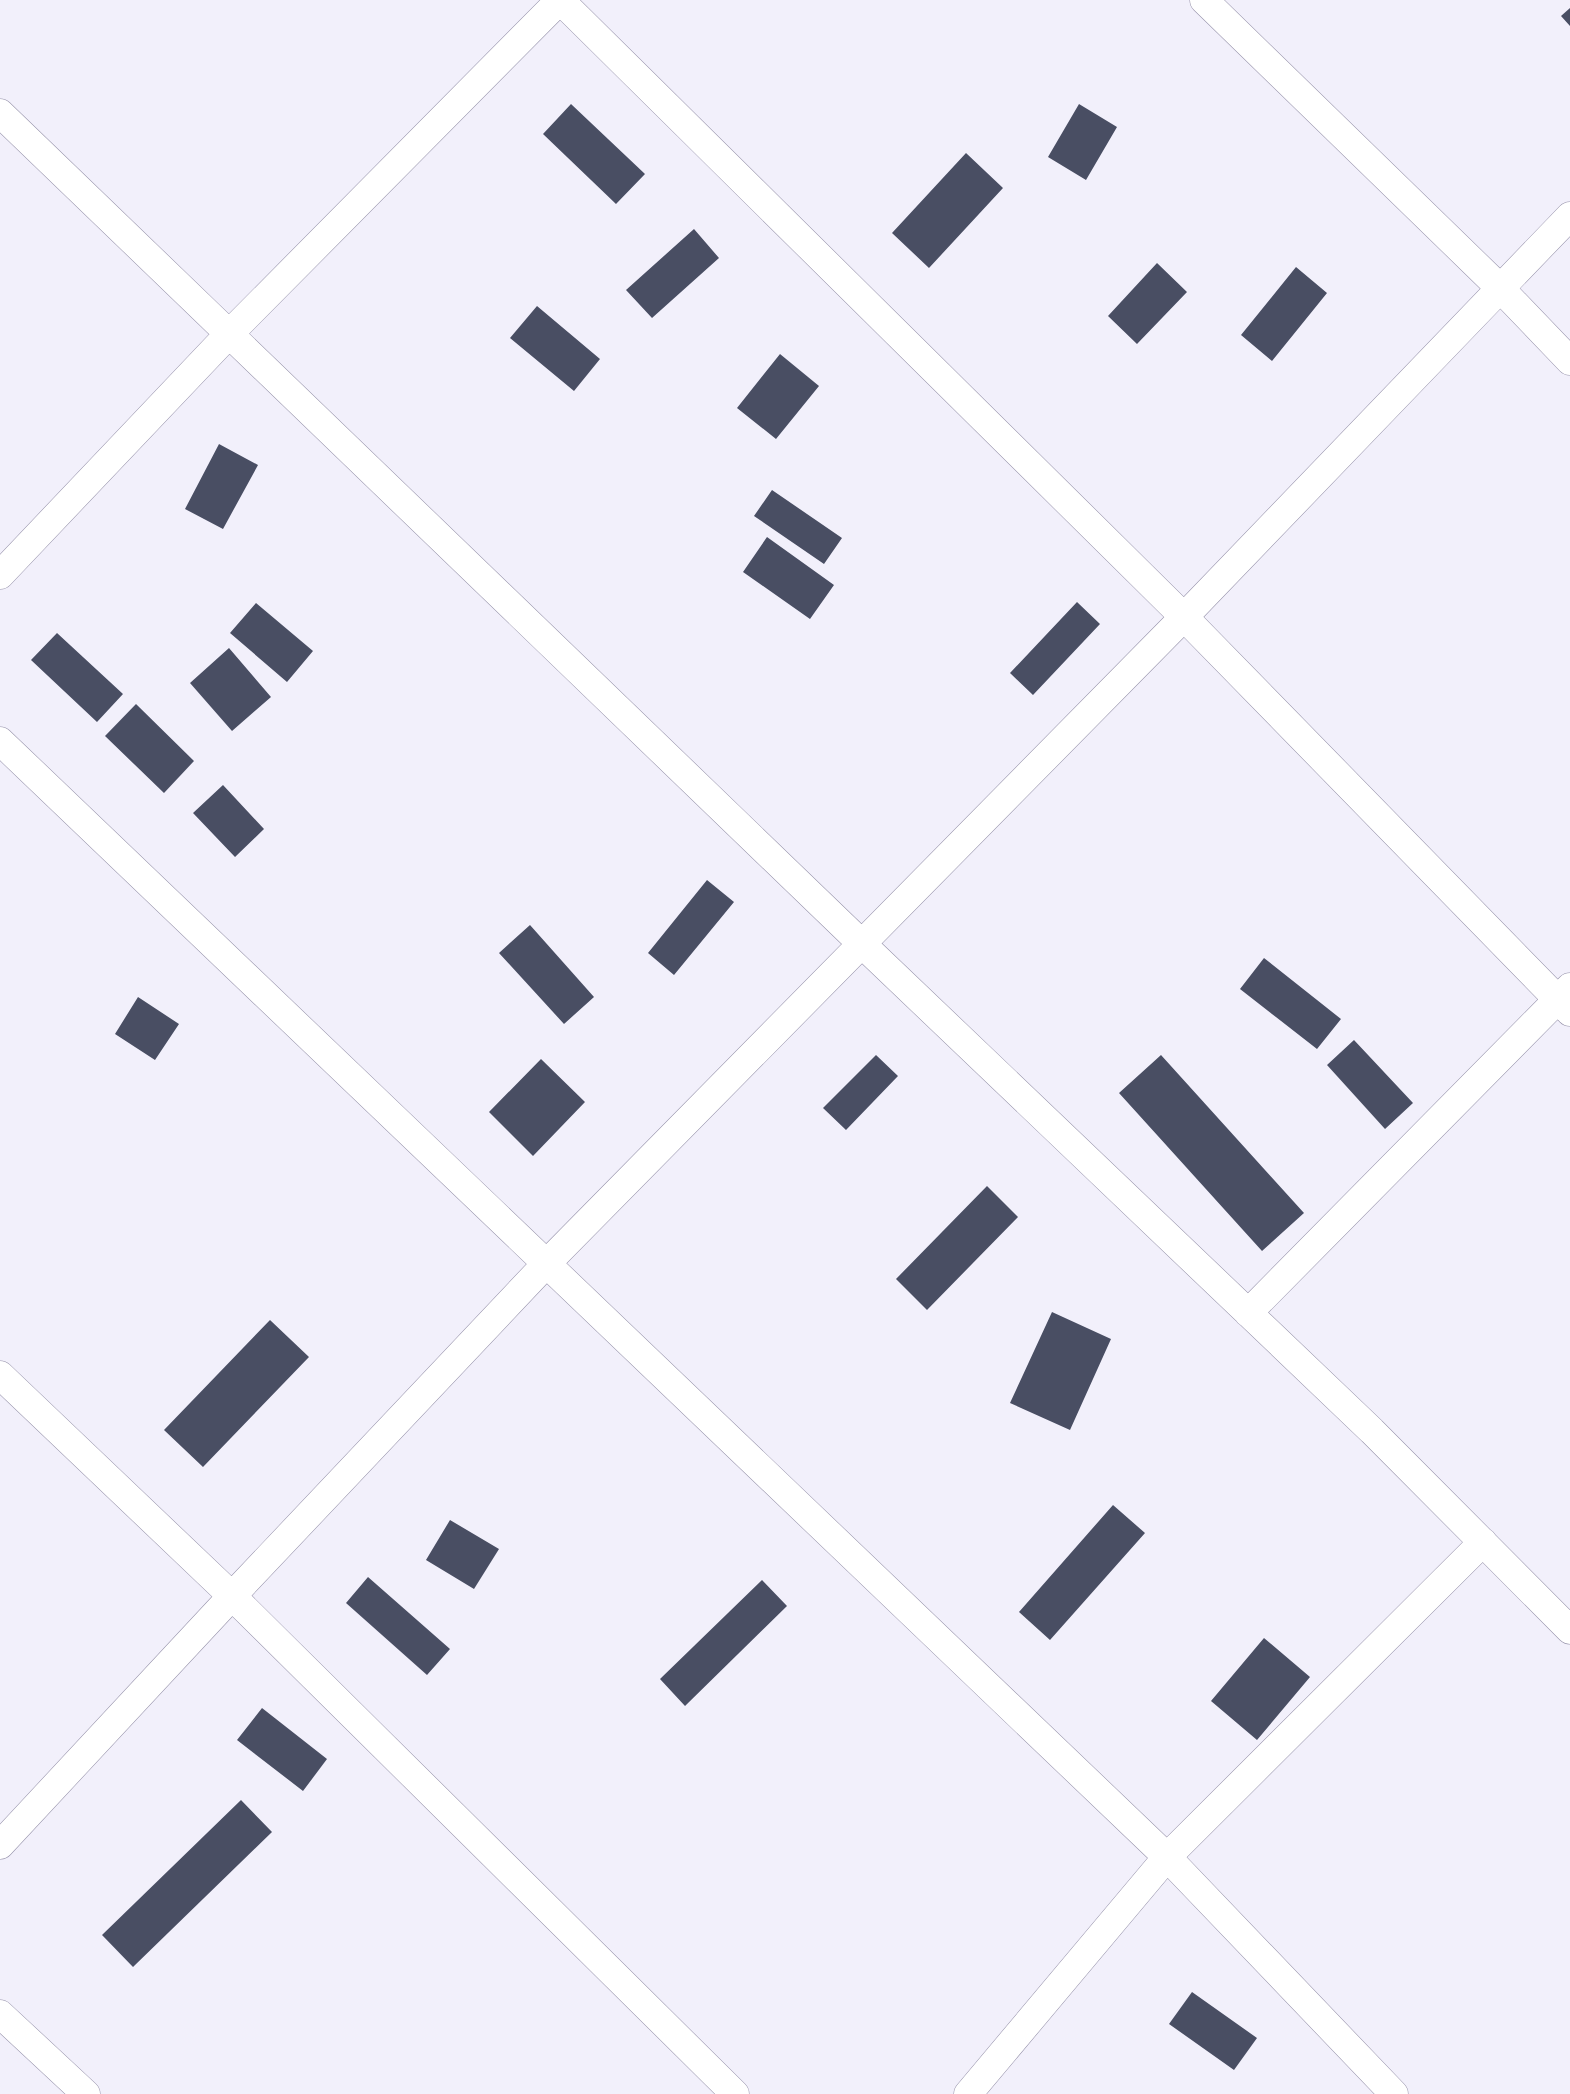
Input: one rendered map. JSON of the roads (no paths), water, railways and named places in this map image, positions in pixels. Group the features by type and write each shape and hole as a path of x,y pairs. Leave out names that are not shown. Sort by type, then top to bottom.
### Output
{"street":[{"path":"0,575 230,334 560,0 1184,617 1566,1000 1248,1314"},
{"path":"1204,0 1500,288 1570,361"},
{"path":"0,113 862,944 1372,1431 1570,1630"},
{"path":"0,1845 546,1264 1184,617 1570,216"},
{"path":"0,741 1167,1857 1394,2094"},
{"path":"0,1375 232,1596 735,2094"},
{"path":"968,2094 1167,1857 1483,1542"},
{"path":"0,2014 86,2094"}]}
